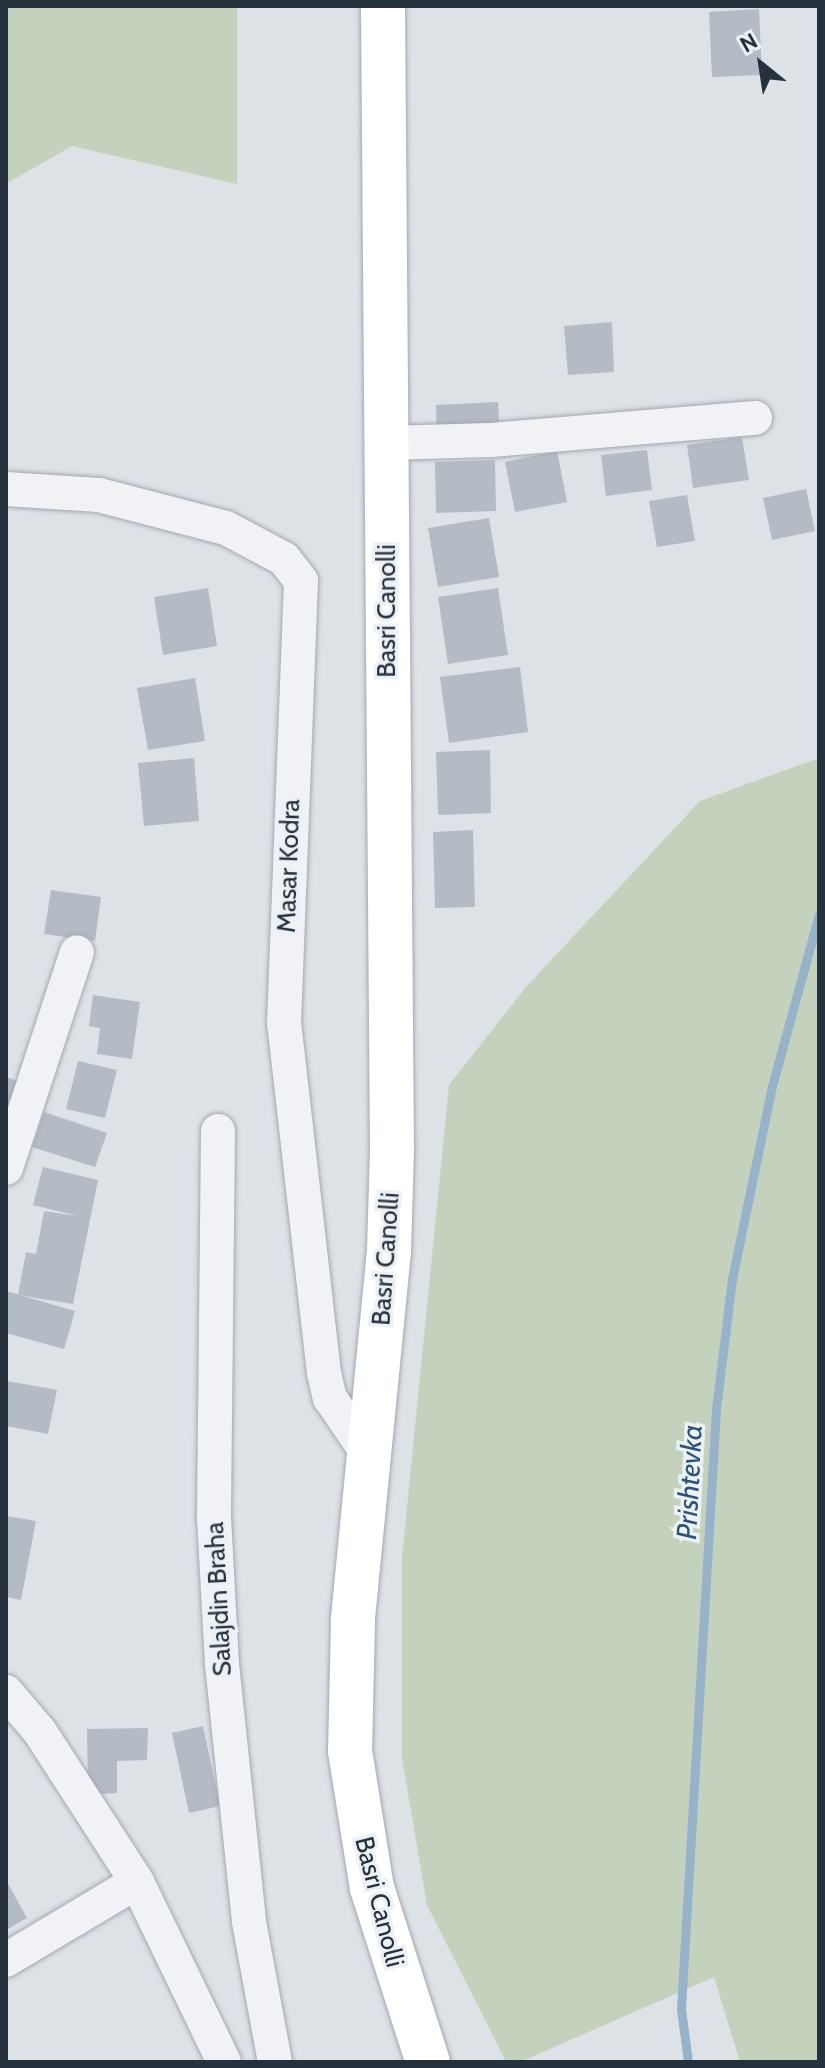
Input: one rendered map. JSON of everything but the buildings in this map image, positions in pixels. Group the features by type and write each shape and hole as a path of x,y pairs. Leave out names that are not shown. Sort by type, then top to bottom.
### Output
{"main road":[{"name":"Basri Canolli","path":"383,6 392,1150 389,1251 353,1621 350,1751 372,1888 428,2062"}],"street":[{"path":"386,443 491,440 755,418"},
{"name":"Masar Kodra","path":"6,489 99,495 226,528 284,559 301,581 284,1022 324,1373 330,1398 368,1454"},
{"path":"6,1168 77,952"},
{"name":"Salajdin Braha","path":"218,1131 214,1517 222,1664 249,1922 275,2062"},
{"path":"6,1692 40,1732 137,1882 224,2062"},
{"path":"6,1960 137,1882"}],"green space":[{"path":"6,6 237,6 237,184 72,146 6,184"},
{"path":"819,758 819,2062 740,2062 714,1977 520,2062 506,2062 427,1905 402,1758 402,1558 449,1085 526,987 700,801"}],"waterway":[{"name":"Prishtevka","path":"688,2062 681,2009 716,1409 732,1279 772,1086 819,914"}]}
